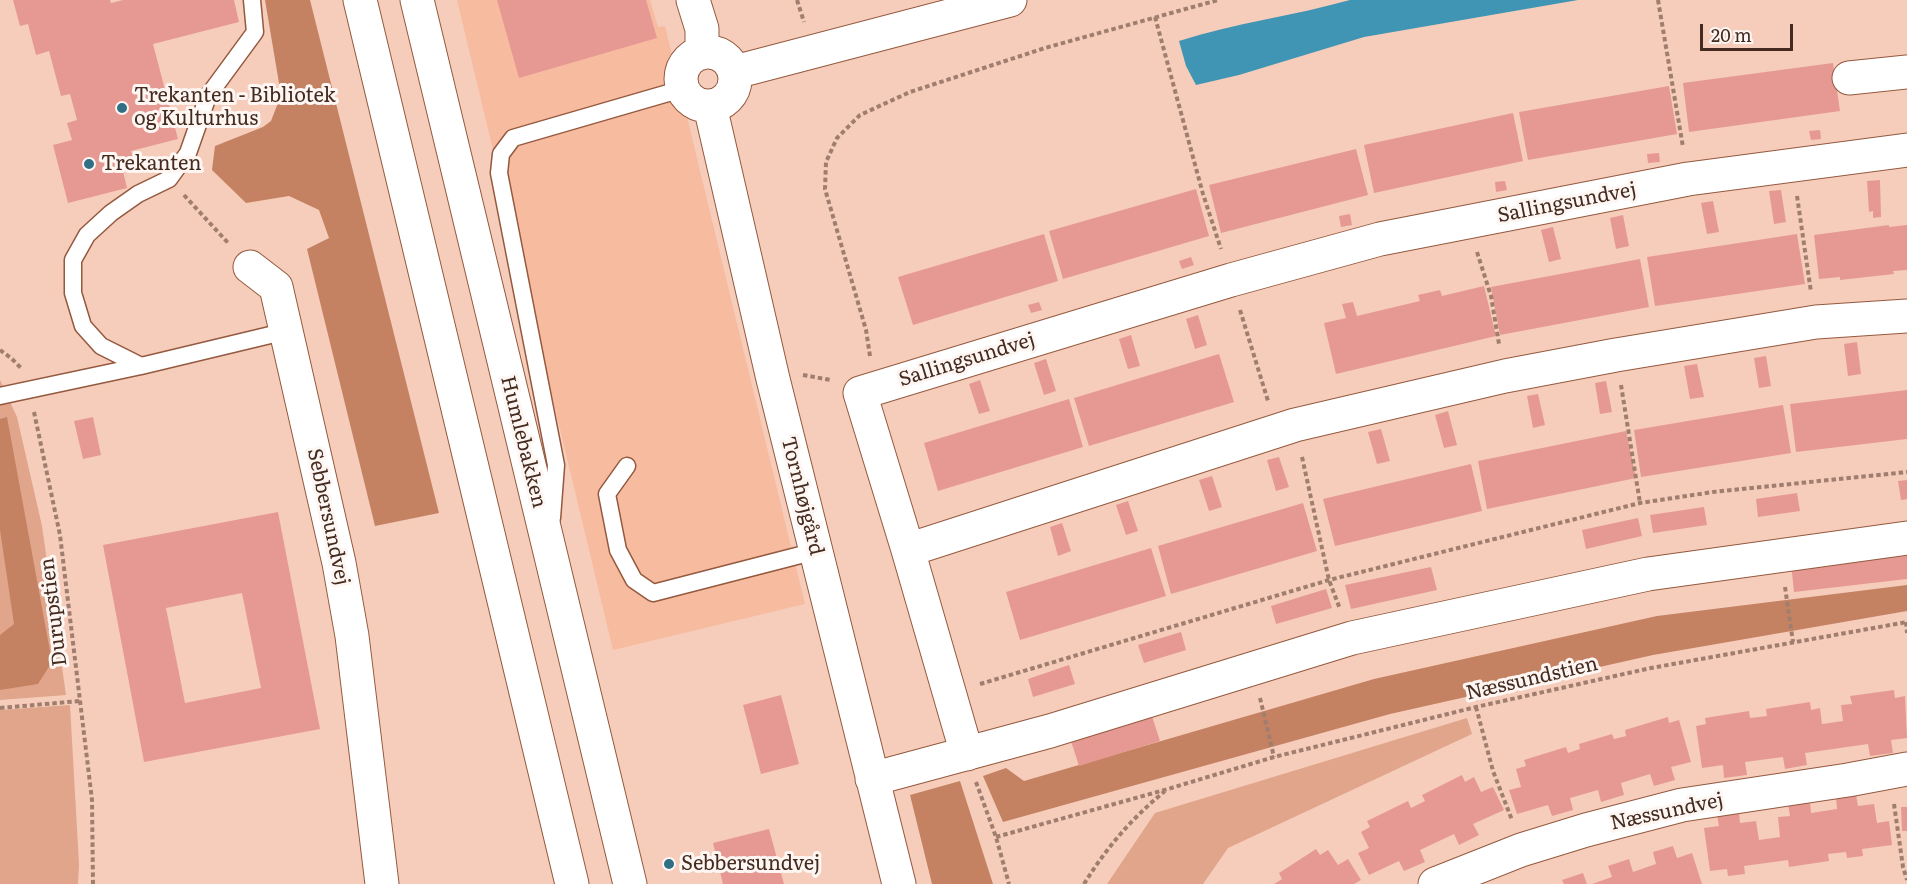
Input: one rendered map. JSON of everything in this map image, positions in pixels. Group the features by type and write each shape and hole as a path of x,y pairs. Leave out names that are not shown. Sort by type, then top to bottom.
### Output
{"street":[{"path":"360,0 572,884"},
{"name":"Humlebakken","path":"417,0 630,884"},
{"path":"693,0 702,30 702,53"},
{"path":"735,72 996,2"},
{"path":"712,52 722,56 735,72 733,91 719,105 698,105 682,89 681,77 684,66 691,58 702,53 712,52"},
{"path":"1849,78 1907,72"},
{"name":"Tornhøjgård","path":"710,106 773,379 899,884"},
{"name":"Sallingsundvej","path":"860,393 1231,280 1380,239 1688,179 1907,150"},
{"name":"Sebbersundvej","path":"250,267 276,287 339,563 352,636 382,884"},
{"path":"908,550 1286,428 1505,376 1816,322 1907,316"},
{"path":"860,393 967,754"},
{"path":"872,779 1050,731 1352,638 1648,574 1907,538"},
{"name":"Næssundvej","path":"1435,884 1521,850 1682,805 1907,769"}],"lane":[{"path":"141,366 101,346 83,326 73,293 73,260 87,235 111,213 138,194 169,179 188,153 208,96 255,32 252,0"},
{"path":"549,550 556,465 499,173 501,154 513,138 682,89"},
{"path":"0,396 141,366 287,331"},
{"path":"627,466 607,494 618,550 634,580 653,593 816,551"}],"path":[{"path":"773,379 792,373 849,382 860,393 873,373 866,330 825,189 826,162 837,138 860,115 910,92 1045,48 1218,0"},
{"path":"1658,0 1688,179"},
{"path":"1155,16 1203,194 1231,280 1286,428 1329,580 1352,638"},
{"path":"1792,165 1816,322"},
{"path":"169,179 215,229"},
{"path":"1468,223 1491,296 1505,376"},
{"name":"Durupstien","path":"0,350 26,374 60,535 92,800 93,884"},
{"path":"1616,355 1640,503"},
{"path":"949,693 1329,580 1640,503 1713,492 1907,472"},
{"path":"1786,596 1792,642"},
{"path":"1906,622 1907,633"},
{"name":"Næssundstien","path":"996,837 1274,757 1476,707 1651,668 1906,622"},
{"path":"0,708 80,701"},
{"path":"1476,707 1493,771 1505,798"},
{"path":"1262,712 1274,757"},
{"path":"967,754 996,837 1009,884"},
{"name":"Næssundstien","path":"1084,884 1105,851 1146,807 1168,789"},
{"path":"1894,803 1907,880"}],"shaded area":[{"path":"265,0 310,0 439,513 375,526 307,249 329,238 319,210 289,196 246,203 212,170 215,146 263,127 271,121 281,95"},
{"path":"457,0 650,0 658,27 665,26 805,604 613,650"},
{"path":"0,380 17,417 42,526 66,695 0,700"},
{"path":"7,417 52,662 38,684 0,690 0,635 14,624 0,530 0,419"},
{"path":"1907,585 1907,611 1653,655 1390,714 1003,822 983,776 1006,768 1024,781 1374,679 1657,616"},
{"path":"70,705 79,864 78,884 0,884 0,710"},
{"path":"1467,718 1472,734 1228,848 1203,884 1107,884 1155,813"},
{"path":"960,781 993,884 932,884 910,795"}],"water":[{"path":"1350,0 1578,0 1364,37 1239,75 1196,85 1186,66 1179,41 1221,29"}],"building":[{"name":"Trekanten - Bibliotek og Kulturhus","path":"13,0 110,0 111,3 123,0 234,0 239,22 153,44 178,139 131,151 134,160 121,163 127,188 68,203 53,145 72,140 67,123 77,120 70,94 61,96 49,51 36,55 28,24 20,26"},
{"path":"497,0 646,0 657,38 519,78"},
{"path":"1833,63 1840,111 1689,132 1683,83"},
{"path":"1669,86 1677,134 1528,160 1519,112"},
{"path":"1513,113 1523,161 1374,193 1364,145"},
{"path":"1820,130 1821,139 1811,140 1809,131"},
{"path":"1356,149 1368,195 1221,233 1209,185"},
{"path":"1659,153 1660,162 1648,163 1647,154"},
{"path":"1880,180 1881,217 1873,218 1873,211 1869,212 1867,181"},
{"path":"1505,181 1507,190 1496,192 1495,182"},
{"path":"1196,189 1209,236 1063,279 1049,231"},
{"path":"1781,190 1786,222 1774,224 1769,191"},
{"path":"1713,201 1719,232 1707,234 1701,203"},
{"path":"1350,214 1352,225 1341,227 1339,216"},
{"path":"1623,215 1629,246 1616,249 1610,218"},
{"path":"1889,225 1889,227 1907,225 1907,270 1893,271 1894,274 1840,280 1840,277 1819,279 1814,235"},
{"path":"1553,227 1561,259 1549,262 1541,230"},
{"path":"1044,234 1058,281 913,325 898,277"},
{"path":"1797,234 1805,284 1655,306 1647,257"},
{"path":"1191,257 1194,265 1182,269 1179,261"},
{"path":"1640,259 1649,307 1500,335 1491,287"},
{"path":"1484,286 1496,336 1336,374 1324,323 1346,318 1342,304 1353,302 1357,316 1420,301 1418,295 1440,290 1442,296"},
{"path":"1039,302 1042,310 1031,313 1028,305"},
{"path":"1198,315 1207,345 1195,349 1186,319"},
{"path":"1131,335 1140,366 1128,369 1119,339"},
{"path":"1857,342 1861,374 1848,376 1844,344"},
{"path":"1219,354 1234,402 1089,446 1074,398"},
{"path":"1766,356 1771,386 1759,388 1754,358"},
{"path":"1046,359 1056,391 1044,395 1034,363"},
{"path":"1697,364 1704,397 1690,399 1684,366"},
{"path":"980,380 990,411 979,414 969,384"},
{"path":"1606,381 1612,412 1600,414 1595,383"},
{"path":"1907,390 1907,439 1796,452 1790,404"},
{"path":"1538,394 1545,425 1533,428 1527,396"},
{"path":"1069,399 1083,447 938,491 924,443"},
{"path":"1783,405 1791,453 1641,477 1634,430"},
{"path":"1448,411 1457,445 1444,448 1435,415"},
{"path":"93,417 101,455 83,459 74,421"},
{"path":"1381,429 1390,461 1377,464 1368,432"},
{"path":"1626,431 1636,478 1487,509 1478,461"},
{"path":"1279,457 1289,487 1276,491 1267,460"},
{"path":"1471,464 1482,511 1335,546 1323,499"},
{"path":"1212,476 1222,507 1209,511 1199,480"},
{"path":"1907,480 1907,499 1901,500 1898,481"},
{"path":"1797,493 1800,511 1758,517 1756,499"},
{"path":"1128,501 1138,531 1126,535 1116,505"},
{"path":"1303,503 1317,551 1171,594 1158,546"},
{"path":"1704,507 1707,525 1653,533 1650,515"},
{"path":"278,512 320,729 144,762 103,545","holes":["242,593 261,688 185,703 166,608"]},
{"path":"1638,518 1642,536 1586,549 1582,530"},
{"path":"1062,523 1071,551 1058,556 1050,527"},
{"path":"1151,548 1166,596 1020,640 1006,592"},
{"path":"1907,550 1907,579 1794,592 1791,563"},
{"path":"1431,567 1437,590 1351,609 1345,585"},
{"path":"1326,589 1332,608 1276,624 1271,606"},
{"path":"1181,632 1186,650 1144,663 1138,645"},
{"path":"1069,665 1075,684 1033,697 1028,679"},
{"path":"1894,690 1895,698 1905,696 1907,738 1891,740 1893,753 1870,756 1868,744 1805,753 1807,765 1785,769 1783,757 1745,762 1747,775 1724,778 1723,765 1702,768 1696,726 1706,724 1705,718 1749,711 1750,718 1767,716 1766,709 1810,702 1811,710 1820,708 1822,724 1843,721 1841,705 1852,704 1850,696"},
{"path":"781,695 799,764 761,774 743,705"},
{"path":"1151,713 1160,741 1079,766 1070,738"},
{"path":"1668,717 1669,723 1679,720 1691,762 1671,767 1675,780 1654,786 1650,774 1621,783 1624,795 1601,802 1598,790 1570,798 1573,810 1552,816 1548,805 1517,814 1509,790 1521,787 1516,769 1526,766 1524,760 1566,747 1568,753 1580,749 1579,744 1612,734 1614,739 1626,736 1625,730"},
{"path":"1462,775 1465,782 1474,777 1481,792 1493,787 1504,810 1473,824 1479,835 1459,845 1454,834 1420,850 1425,862 1404,871 1399,861 1369,875 1358,853 1369,848 1361,832 1370,827 1367,821 1408,801 1411,808 1425,801 1422,795"},
{"path":"1856,794 1858,806 1874,804 1877,823 1889,821 1892,845 1862,849 1863,856 1847,858 1846,852 1828,854 1829,861 1789,867 1788,860 1744,866 1745,874 1728,876 1727,869 1710,871 1704,828 1719,826 1717,815 1739,812 1740,823 1756,821 1759,840 1780,837 1778,817 1790,816 1788,804 1810,801 1811,813 1837,809 1836,797"},
{"path":"1901,807 1907,807 1907,831 1902,831"},
{"path":"769,829 784,884 723,884 713,843"},
{"path":"1673,846 1677,858 1692,853 1702,884 1592,884 1612,877 1608,866 1629,859 1633,872 1656,864 1653,852"},
{"path":"1316,849 1320,855 1328,850 1338,865 1348,859 1361,880 1354,884 1274,884 1282,879 1279,873"},
{"path":"1583,873 1587,884 1564,884 1562,880"}],"place":[{"name":"Trekanten - Bibliotek og Kulturhus","path":"122,108"},
{"name":"Trekanten","path":"89,164"},
{"name":"Sebbersundvej","path":"669,864"}]}
